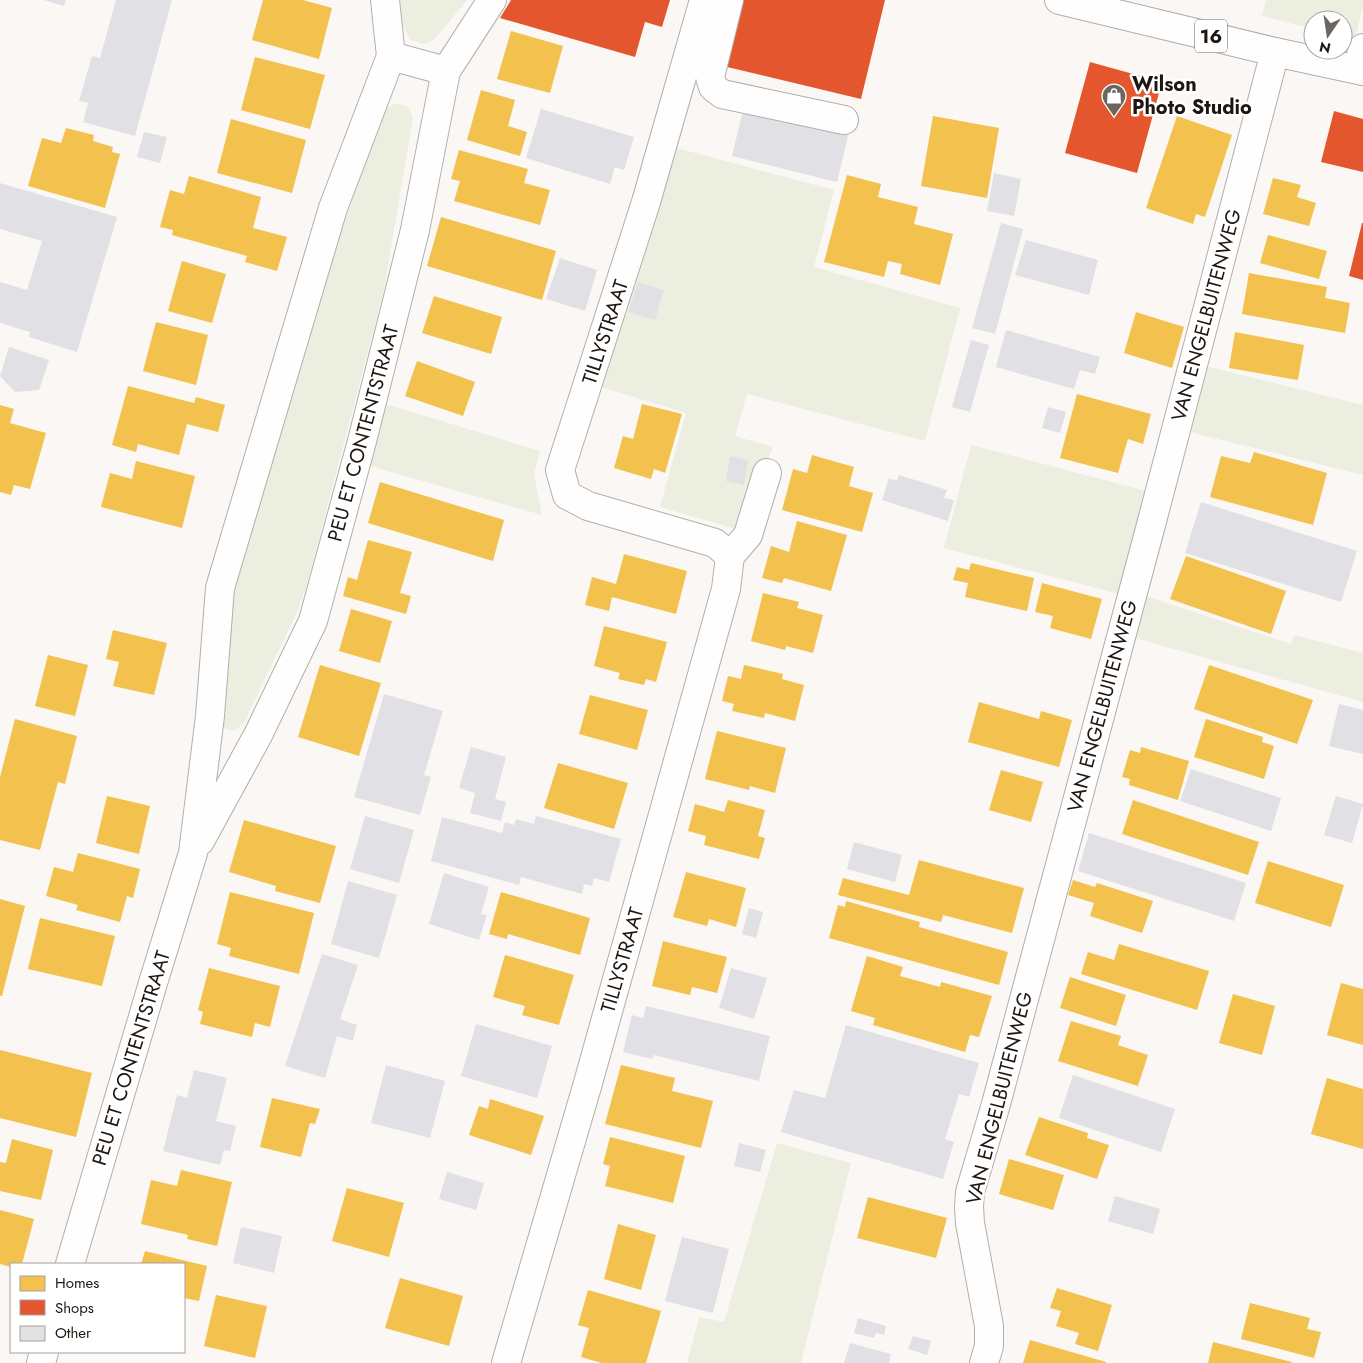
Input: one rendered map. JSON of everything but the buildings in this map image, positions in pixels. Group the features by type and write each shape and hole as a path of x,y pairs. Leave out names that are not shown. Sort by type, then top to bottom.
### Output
{"street":[{"name":"PEU ET CONTENTSTRAAT","path":"70,1263 193,853 210,716 220,588 333,208 391,56 385,0"},
{"name":"PEU ET CONTENTSTRAAT","path":"193,853 258,734 313,621 362,441 415,230 446,71 492,0"},
{"name":"TILLYSTRAAT","path":"506,1363 588,1084 726,589 730,556 715,543 588,506 567,495 560,470 646,202 704,0"},
{"path":"729,0 710,77 714,87 722,94 844,120"},
{"name":"16","path":"1059,0 1275,52 1361,62"},
{"name":"VAN ENGELBUITENWEG","path":"984,1363 989,1346 989,1326 970,1223 970,1192 1151,525 1275,52"},
{"path":"391,56 446,71"},
{"path":"730,556 748,535 767,473"}],"shaded area":[{"path":"398,0 467,0 435,39 424,44 410,40 400,18"},
{"path":"1266,0 1363,0 1355,39 1353,38 1353,10 1303,10 1303,26 1262,16"},
{"path":"395,103 408,107 413,117 384,290 306,588 297,612 244,723 235,731 223,728 219,721 230,600 311,319 383,111"},
{"path":"673,147 834,190 814,267 960,308 925,441 747,394 735,436 773,447 739,530 660,507 686,413 601,387"},
{"path":"1201,365 1363,405 1363,475 1185,431"},
{"path":"386,404 540,451 534,474 542,515 370,466"},
{"path":"971,445 1150,492 1123,595 944,548"},
{"path":"1143,595 1291,644 1294,635 1363,653 1363,702 1131,637"},
{"path":"777,1143 851,1163 801,1363 687,1363 699,1317 724,1322"}],"place":[{"name":"Wilson Photo Studio","path":"1114,117"}]}
